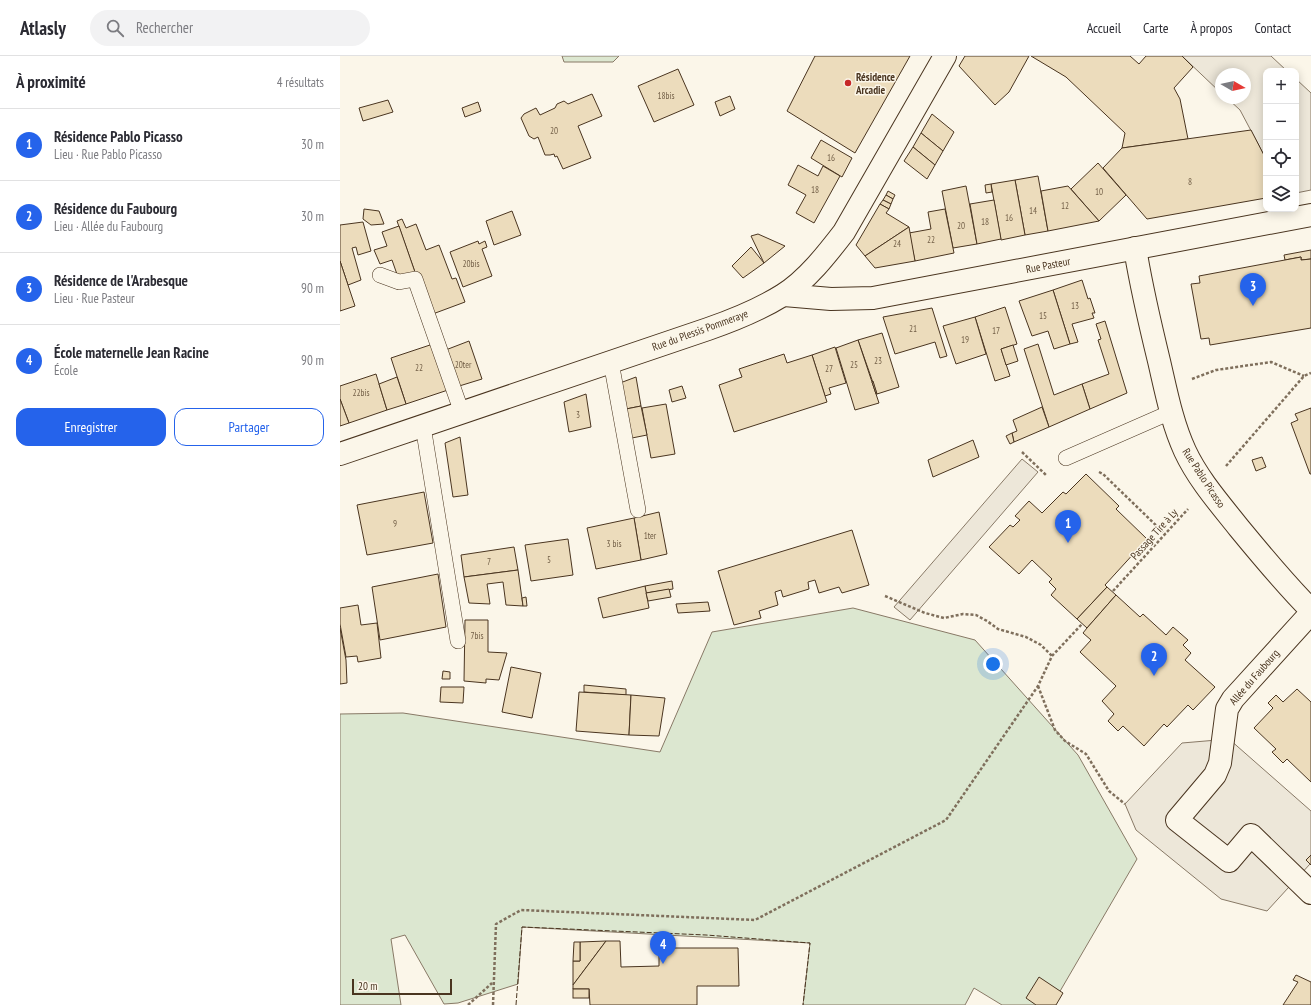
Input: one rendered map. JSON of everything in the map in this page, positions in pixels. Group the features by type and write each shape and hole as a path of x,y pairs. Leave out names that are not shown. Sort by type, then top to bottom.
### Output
{"street":[{"name":"Rue du Plessis Pommeraye","path":"340,454 741,317 784,295 818,264 832,249 844,232 945,56"},
{"name":"Rue Pasteur","path":"784,295 831,299 873,298 1311,215"},
{"name":"Rue Pablo Picasso","path":"1135,248 1140,281 1165,389 1171,412 1185,452 1208,488 1279,576 1311,612"},
{"name":"Allée du Faubourg","path":"1311,612 1233,699 1227,708 1220,763 1215,775 1177,820 1229,860 1251,835 1311,893"}],"lane":[{"path":"380,275 399,282 415,279 462,413"},
{"path":"611,362 638,510"},
{"path":"1066,458 1171,412"},
{"path":"423,426 458,641"}],"path":[{"path":"1165,389 1216,370 1271,362 1304,376 1311,374"},
{"name":"Passage Tire à Ly","path":"1113,591 1208,488 1304,376"},
{"path":"1022,452 1044,474 1052,476"},
{"path":"1096,471 1103,474 1165,534"},
{"path":"885,596 925,613 944,618 964,614 976,616 987,620 998,629 1026,637 1041,645 1052,656"},
{"path":"492,1005 496,924 521,910 755,920 946,820 1038,686 1052,656 1082,624"},
{"path":"1038,686 1055,730 1065,741 1086,754 1109,791 1125,804"},
{"path":"468,1005 493,982"}],"green space":[{"path":"562,56 619,56 613,62 564,62"},
{"path":"853,608 975,640 1078,755 1137,859 1052,1005 1002,1005 974,988 965,1005 803,1005 810,943 522,927 518,984 458,1003 444,1004 405,935 391,939 401,1005 340,1005 340,714 403,713 660,752 712,632"}],"shaded area":[{"path":"1182,56 1271,56 1284,68 1263,68 1263,153 1240,110 1234,104 1251,104 1251,68 1215,68 1215,87"},
{"path":"1299,82 1311,93 1311,190 1299,192"},
{"path":"1022,459 1038,472 910,620 894,607"},
{"path":"1229,739 1311,811 1311,855 1306,860 1310,864 1267,911 1221,899 1136,830 1125,804 1182,743"}],"building":[{"name":"Résidence Arcadie","path":"815,56 910,56 855,153 787,111"},
{"path":"965,56 1029,56 1009,92 995,105 959,66"},
{"path":"1031,56 1130,56 1139,64 1146,56 1182,56 1193,67 1174,88 1180,99 1188,139 1122,148 1125,133 1066,77"},
{"path":"678,69 694,105 654,122 638,86"},
{"path":"592,94 602,116 578,126 591,158 563,169 557,156 555,157 554,154 545,155 538,137 534,139 529,136 521,118 524,114 536,108 540,115 555,108 557,104 564,101 568,104"},
{"path":"730,96 735,109 720,116 715,102"},
{"path":"388,100 393,112 363,121 359,108"},
{"path":"478,102 481,111 465,117 462,108"},
{"path":"932,114 954,132 943,151 921,133"},
{"path":"1251,130 1263,153 1263,199 1147,219 1103,168 1122,148"},
{"path":"921,133 943,151 935,165 913,147"},
{"path":"821,140 852,158 842,177 811,158"},
{"path":"913,147 935,165 927,179 904,161"},
{"path":"1098,163 1126,195 1099,221 1071,189"},
{"path":"798,165 818,176 823,166 840,176 814,223 796,213 806,195 788,185"},
{"path":"1038,176 1048,231 1025,235 1015,180"},
{"path":"1015,180 1025,235 1001,240 991,184"},
{"path":"991,184 992,192 986,193 985,185"},
{"path":"966,186 977,244 953,248 942,191"},
{"path":"1068,186 1099,221 1048,231 1041,191"},
{"path":"888,191 895,195 893,199 886,195"},
{"path":"886,195 893,199 891,204 883,200"},
{"path":"883,200 891,204 889,209 880,204"},
{"path":"994,200 1001,239 977,244 970,204"},
{"path":"880,204 889,209 886,213 909,227 865,256 856,245"},
{"path":"364,209 379,211 384,224 371,225 363,219"},
{"path":"945,209 954,253 915,261 909,233 931,229 928,212"},
{"path":"512,211 521,235 494,245 486,221"},
{"path":"402,219 406,228 416,224 426,250 439,245 452,279 456,278 465,302 430,315 397,221"},
{"path":"363,222 371,251 358,255 356,247 352,248 361,280 348,285 340,261 340,225"},
{"path":"399,226 416,275 399,280 392,260 380,264 374,250 387,246 382,232"},
{"path":"909,227 915,261 875,268 865,256"},
{"path":"758,234 785,246 764,263 751,236"},
{"path":"478,241 479,244 485,241 487,247 482,249 492,276 463,287 450,252"},
{"path":"751,247 764,263 743,278 732,266"},
{"path":"1311,250 1311,259 1301,260 1301,257 1285,260 1284,255"},
{"path":"1301,257 1301,260 1311,259 1311,328 1210,345 1209,338 1201,339 1191,284 1200,283 1199,276"},
{"path":"340,261 355,306 340,311"},
{"path":"1082,280 1088,299 1090,298 1095,313 1092,313 1094,318 1072,324 1078,342 1070,344 1053,290"},
{"path":"1053,290 1070,344 1054,349 1048,331 1032,336 1019,301"},
{"path":"1005,307 1017,344 1001,349 1010,376 995,381 975,317"},
{"path":"932,308 947,356 940,358 935,342 895,354 883,317"},
{"path":"975,317 986,354 956,364 943,326"},
{"path":"1105,321 1127,393 1090,409 1082,384 1109,374 1098,340 1101,339 1096,324"},
{"path":"882,333 899,387 877,394 858,340"},
{"path":"858,340 879,403 855,410 836,348"},
{"path":"469,341 482,379 456,387 443,351"},
{"path":"436,343 451,389 406,404 391,358"},
{"path":"1038,344 1054,395 1082,384 1090,409 1049,427 1024,349"},
{"path":"1013,345 1018,361 1006,365 1001,349"},
{"path":"835,347 846,383 829,388 831,394 825,396 812,355"},
{"path":"784,354 787,363 812,355 827,402 734,432 719,385 742,377 739,369"},
{"path":"376,374 387,410 349,423 340,399 340,386"},
{"path":"397,377 406,404 387,410 379,384"},
{"path":"636,377 641,406 626,409 620,383"},
{"path":"873,381 877,394 872,382"},
{"path":"682,386 686,398 672,402 669,390"},
{"path":"586,394 591,427 569,432 564,402"},
{"path":"340,399 349,423 340,426"},
{"path":"666,404 675,454 651,458 642,408"},
{"path":"641,406 647,435 632,438 626,409"},
{"path":"1042,407 1049,427 1014,442 1012,433 1017,431 1013,420"},
{"path":"1311,408 1310,474 1291,423 1298,420 1295,414"},
{"path":"1012,433 1014,442 1010,444 1006,436"},
{"path":"460,437 468,495 453,497 445,443"},
{"path":"973,440 979,457 933,477 928,460"},
{"path":"1262,457 1266,467 1256,471 1252,460"},
{"path":"1086,474 1119,506 1116,509 1147,539 1105,585 1107,587 1077,619 1051,595 1056,589 1049,582 1052,579 1032,560 1019,574 989,547 1010,525 1013,527 1020,520 1015,516 1029,501 1042,513 1063,492 1066,494"},
{"path":"424,492 433,543 367,555 357,505"},
{"path":"659,512 667,554 641,560 634,518"},
{"path":"634,518 641,560 596,569 587,528"},
{"path":"852,530 869,585 842,593 839,587 819,593 815,580 808,582 809,589 783,597 781,590 775,592 778,605 759,611 761,618 734,625 718,571"},
{"path":"568,539 573,575 531,581 525,545"},
{"path":"514,547 518,570 464,577 461,555"},
{"path":"518,570 523,606 506,605 503,582 487,584 490,604 469,603 464,577"},
{"path":"438,574 446,627 380,640 372,587"},
{"path":"672,581 673,589 646,593 645,586"},
{"path":"645,586 649,608 603,618 598,598"},
{"path":"1107,587 1116,595 1087,628 1077,619"},
{"path":"669,589 671,597 648,601 646,593"},
{"path":"1116,595 1140,617 1143,614 1166,635 1173,627 1188,640 1183,645 1191,653 1185,660 1215,687 1193,710 1188,705 1167,727 1164,724 1144,746 1123,726 1118,731 1108,721 1114,714 1102,701 1116,686 1080,652 1091,640 1083,633"},
{"path":"526,597 527,606 523,606 522,598"},
{"path":"708,602 710,611 678,613 676,604"},
{"path":"358,605 361,625 377,623 381,658 358,662 357,656 346,657 340,624 340,608"},
{"path":"465,620 488,620 488,652 507,653 499,680 486,679 486,683 464,681"},
{"path":"340,628 346,660 347,683 340,684"},
{"path":"511,667 541,673 532,718 502,712"},
{"path":"443,671 450,672 450,679 442,679"},
{"path":"584,685 626,689 626,695 584,692"},
{"path":"441,687 464,687 463,703 440,702"},
{"path":"1297,689 1311,702 1311,782 1287,759 1283,763 1272,752 1276,749 1254,728 1273,708 1268,703 1276,695 1283,702"},
{"path":"579,692 631,695 629,735 576,731"},
{"path":"631,695 665,698 659,736 629,735"},
{"path":"1311,855 1311,865 1306,860"},
{"path":"606,941 573,985 573,961 580,961 580,942"},
{"path":"606,941 620,941 621,967 659,966 659,948 738,948 739,986 697,986 697,1005 590,1005 589,989 573,989 573,985"},
{"path":"574,942 580,942 580,961 573,961"},
{"path":"1296,975 1311,982 1311,1005 1283,1005 1298,982 1293,980"},
{"path":"1039,977 1063,993 1056,1005 1036,1005 1026,998"},
{"path":"573,989 589,989 589,998 573,998"}],"fence":[{"path":"516,1005 522,927 706,935 810,943 803,1005"}],"place":[{"name":"Résidence Arcadie","path":"848,83"},
{"name":"Résidence de l'Arabesque","path":"1253,306"},
{"name":"Résidence Pablo Picasso","path":"1068,543"},
{"name":"Résidence du Faubourg","path":"1154,676"},
{"name":"École maternelle Jean Racine","path":"663,964"}]}
